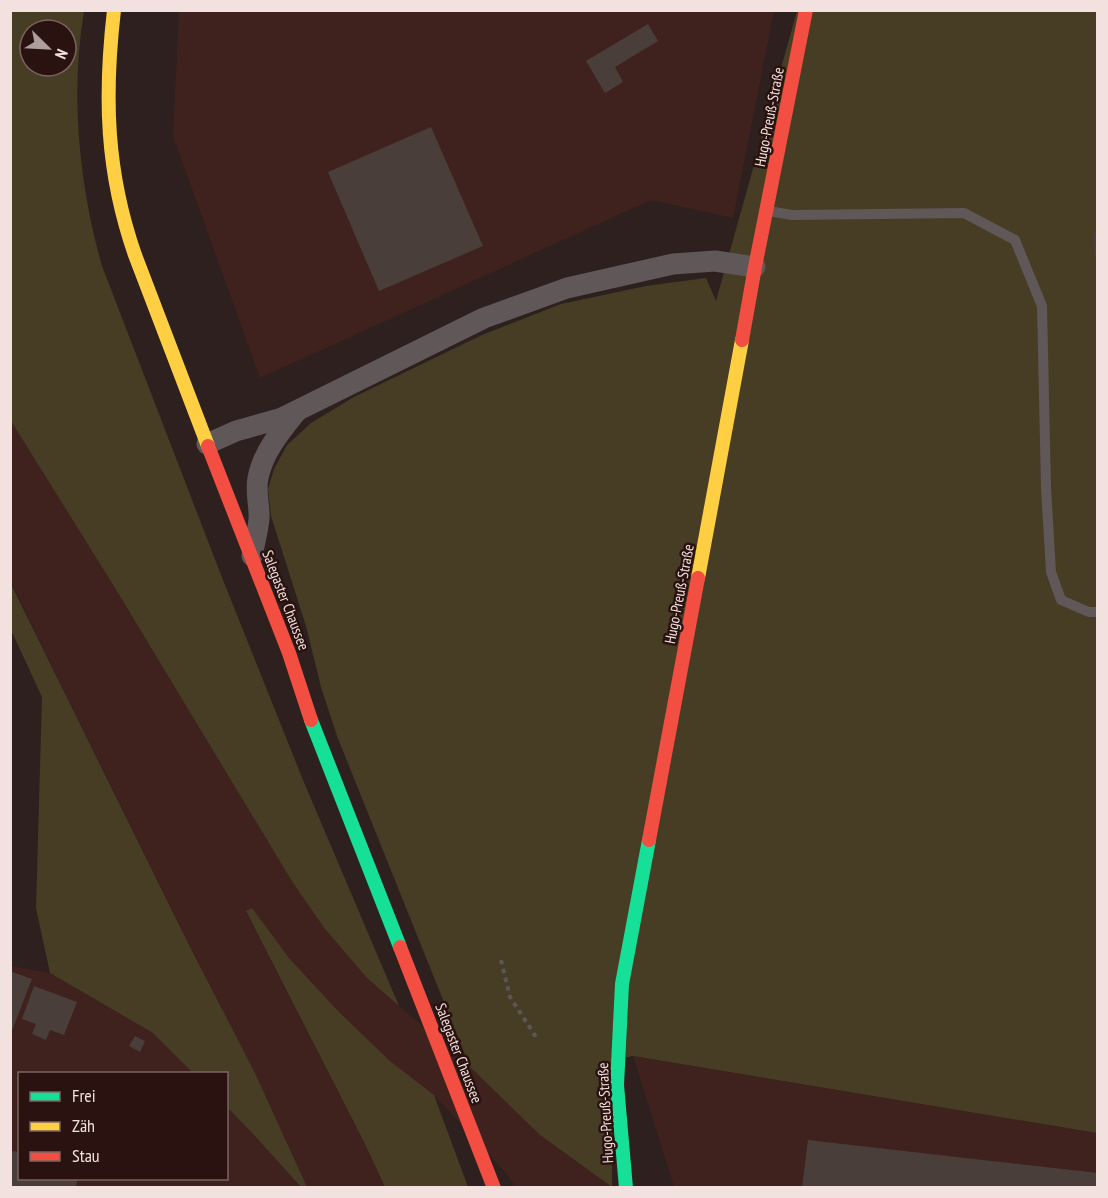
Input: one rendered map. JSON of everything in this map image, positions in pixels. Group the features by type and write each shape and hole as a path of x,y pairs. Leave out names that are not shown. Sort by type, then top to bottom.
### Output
{"main road":[{"name":"Salegaster Chaussee","path":"114,10 108,76 108,129 115,181 133,249 289,653 314,728 494,1188"},
{"name":"Hugo-Preuß-Straße","path":"626,1188 617,1085 622,984 726,437 755,267 806,10"}],"street":[{"path":"207,444 236,431 282,418 484,318 567,288 673,264 715,261 755,267"},
{"path":"252,556 259,518 256,499 257,479 263,460 297,410"}],"lane":[{"path":"767,211 792,215 964,213 1015,240 1042,306 1046,488 1051,572 1061,600 1089,612 1098,612"}],"path":[{"path":"501,960 510,997 536,1037"}],"shaded area":[{"path":"11,10 84,11 78,75 78,18 18,18 18,78 78,78 77,107 83,172 102,266 303,780 399,1006 367,978 325,929 293,883 11,421"},
{"path":"179,11 774,11 733,218 651,200 260,378 173,136"},
{"path":"797,11 1097,11 1097,1133 633,1056 612,1060 612,1187 540,1135 470,1067 337,736 321,687 306,626 271,516 268,489 274,469 287,445 311,423 354,397 482,335 561,304 646,286 706,278 716,301"},
{"path":"11,421 293,883 325,929 367,978 470,1067 540,1135 612,1187 516,1187 434,1095 390,1061 337,1010 289,958 251,908 246,912 385,1187 307,1187 255,1073 189,945 11,582"},
{"path":"10,582 189,945 255,1073 307,1187 301,1187 228,1108 228,1072 192,1072 153,1033 50,973 36,908 42,697 11,630"},
{"path":"252,908 289,958 337,1010 390,1061 434,1095 468,1187 385,1187 246,911"},
{"path":"10,966 50,973 153,1033 192,1072 18,1072 18,1180 228,1180 228,1108 301,1187 11,1187"},
{"path":"633,1056 1097,1133 1097,1187 674,1187"}],"building":[{"path":"648,24 658,41 615,67 623,82 605,93 586,61"},
{"path":"431,127 483,246 379,291 328,172"},
{"path":"1093,231 1098,231 1098,255 1094,255"},
{"path":"10,971 32,979 11,1033 10,1033"},
{"path":"34,986 77,1002 64,1035 50,1030 46,1040 32,1034 36,1024 22,1019"},
{"path":"135,1036 145,1041 140,1052 129,1046"},
{"path":"808,1140 1098,1173 1098,1188 802,1188"},
{"path":"11,1151 18,1152 18,1180 77,1180 76,1188 10,1188"}],"traffic: fast":[{"path":"311,720 400,947"},
{"path":"626,1188 617,1085 622,984 649,840"}],"traffic: slow":[{"path":"114,10 109,104 110,134 118,194 135,255 208,446"},
{"path":"698,578 742,340"}],"traffic: jam":[{"path":"742,340 806,10"},
{"path":"208,446 289,653 311,720"},
{"path":"649,840 698,578"},
{"path":"400,947 494,1188"}]}
